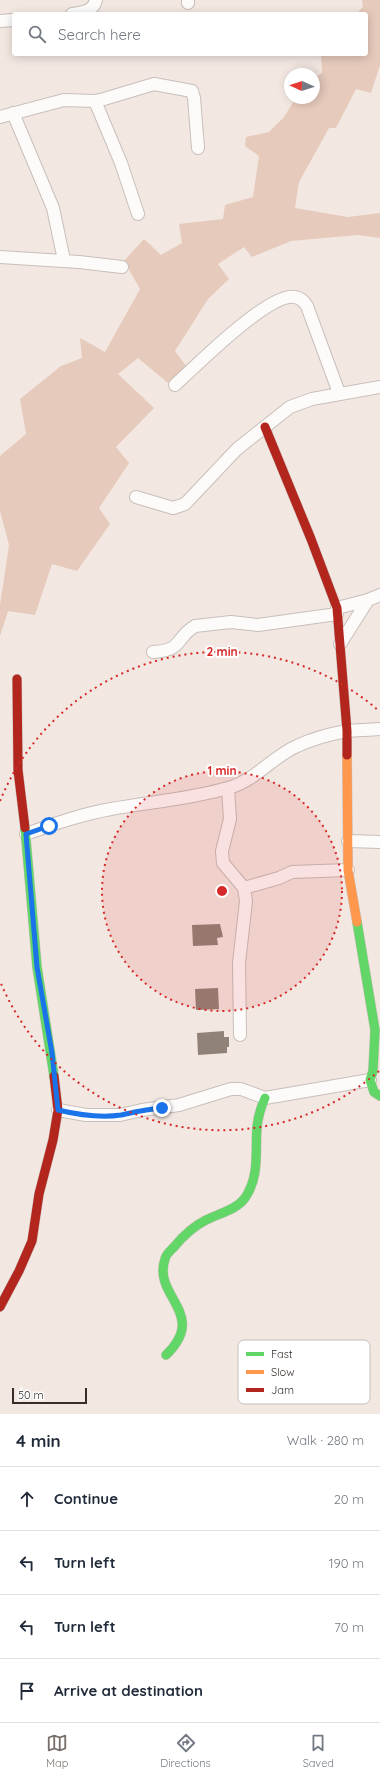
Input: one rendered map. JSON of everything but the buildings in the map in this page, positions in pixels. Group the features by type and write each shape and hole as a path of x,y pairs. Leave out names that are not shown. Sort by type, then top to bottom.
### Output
{"street":[{"path":"85,12 90,10 96,3 96,0"},
{"path":"0,21 12,20"},
{"path":"0,117 64,100 95,101 154,84 192,91 194,98 198,148"},
{"path":"95,101 121,164 138,214"},
{"path":"13,113 53,208 64,260"},
{"path":"0,257 64,260 122,267"},
{"path":"175,385 254,314 273,302 294,296 302,300 307,306 339,393"},
{"path":"136,497 173,508 185,504 237,449 290,407 312,399 339,393 380,387"},
{"path":"265,427 311,539 337,611 347,731 346,787 348,870 375,1030 373,1071 370,1080 374,1092 380,1096"},
{"path":"153,652 168,651 173,649 190,629 195,626 231,622 258,624 337,611 380,595"},
{"path":"340,644 368,600"},
{"path":"0,1307 19,1271 32,1241 39,1194 53,1140 58,1110 52,1053 37,967 26,834 18,770 16,679"},
{"path":"26,834 72,818 110,809 228,788 250,779 296,746 322,737 347,731 380,728"},
{"path":"228,788 230,819 222,851 223,863 244,888 246,901 239,963 240,1035"},
{"path":"348,841 380,842"},
{"path":"244,888 279,878 292,872 348,870"},
{"path":"58,1110 86,1116 120,1115 142,1110 179,1105 232,1089 241,1088 265,1098 370,1080"},
{"path":"166,1355 178,1341 182,1333 182,1320 164,1277 163,1266 165,1258 192,1227 213,1216 236,1208 245,1199 253,1185 257,1171 256,1128 265,1098"}],"shaded area":[{"path":"362,0 380,0 380,65 371,93 356,89 336,128 329,128 299,182 295,208 348,217 380,213 380,238 358,235 291,241 252,257 244,247 218,264 229,279 208,299 175,351 186,366 168,383 138,358 118,374 154,408 116,447 129,463 99,508 110,524 77,571 52,564 35,615 8,611 0,636 0,605 9,545 0,511 0,456 26,434 20,399 61,366 82,358 80,338 105,352 140,289 124,261 144,239 161,255 182,243 179,224 223,219 225,205 253,197 259,156 245,146 246,137 269,132 284,117 292,104 320,104 320,74 322,73 321,56 368,56 368,12 358,12 363,7"}],"traffic: fast":[{"path":"25,828 37,967 54,1076"},
{"path":"357,922 375,1030 373,1071 370,1080 374,1092 380,1096"},
{"path":"166,1355 178,1340 182,1328 181,1316 166,1284 163,1272 166,1257 181,1239 193,1228 202,1222 237,1206 250,1190 256,1164 257,1123 265,1098"}],"traffic: slow":[{"path":"347,755 348,870 357,922"}],"traffic: jam":[{"path":"265,427 311,539 337,608 347,731 347,755"},
{"path":"17,679 18,770 25,828"},
{"path":"0,1307 19,1271 32,1241 39,1194 53,1140 58,1110 54,1076"}],"route":[{"path":"49,826 26,834 37,967 52,1053 57,1089 58,1110 86,1116 120,1115 142,1110 162,1108"}]}
